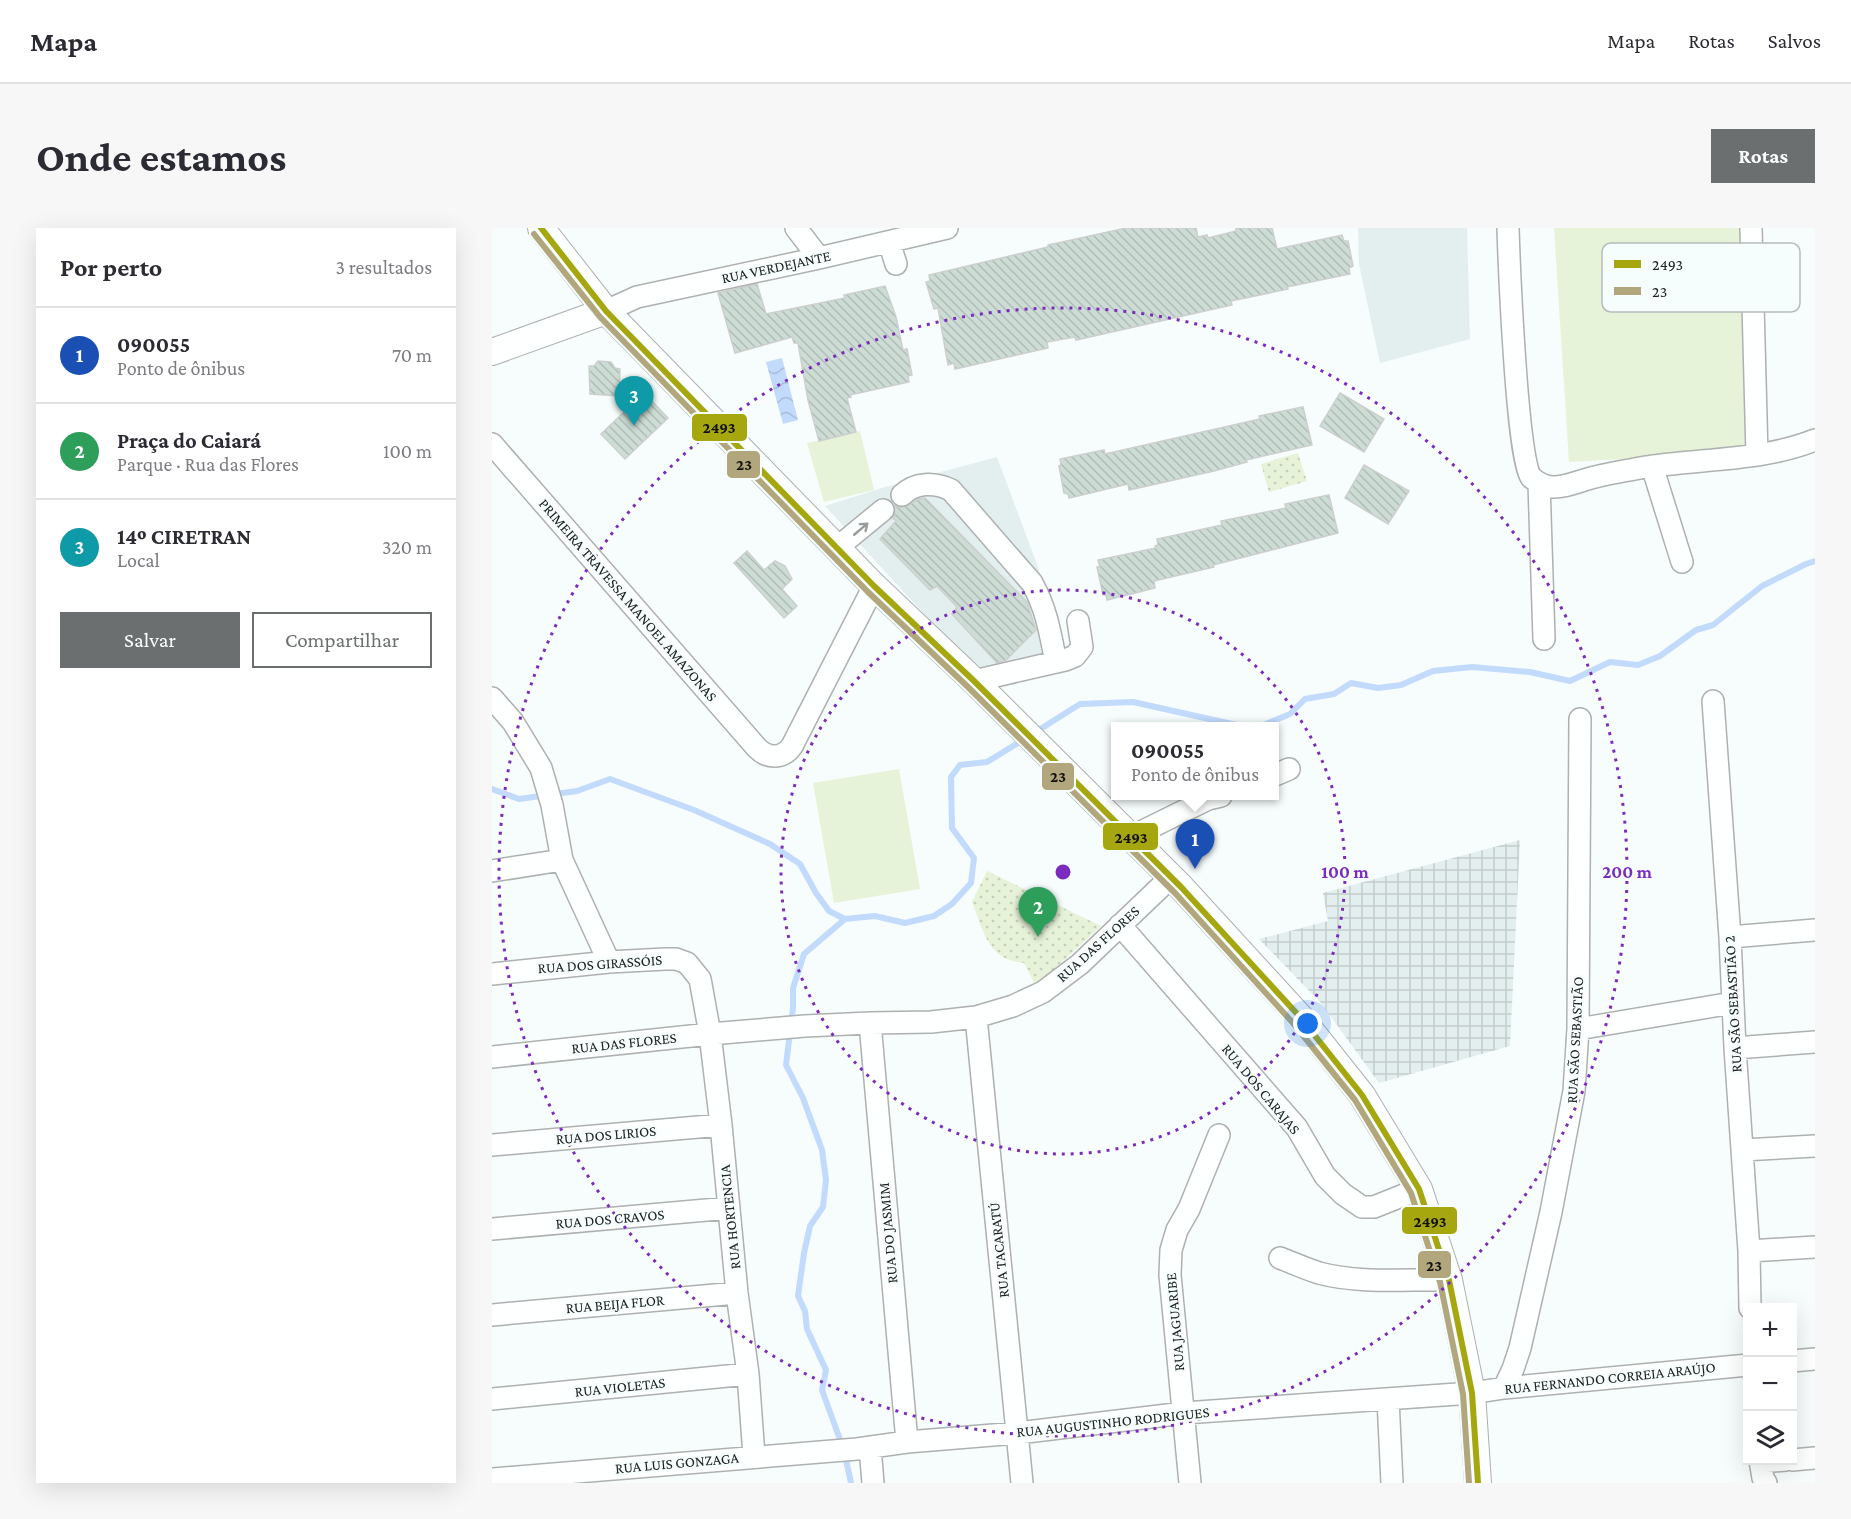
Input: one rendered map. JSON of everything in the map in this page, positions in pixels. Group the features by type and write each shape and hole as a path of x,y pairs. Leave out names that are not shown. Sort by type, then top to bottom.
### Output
{"main road":[{"path":"541,228 606,311 874,586 1017,723 1171,877 1300,1017 1362,1095 1419,1190 1449,1281 1472,1393 1478,1483"},
{"path":"492,352 606,311"}],"street":[{"path":"796,228 819,258"},
{"name":"RUA VERDEJANTE","path":"606,311 637,297 947,228"},
{"path":"1508,228 1510,291 1523,448 1530,475 1539,483 1549,487 1561,486 1598,476 1652,466 1756,455 1796,448 1815,440"},
{"path":"1751,228 1751,243"},
{"path":"889,242 896,264"},
{"path":"1753,312 1756,455"},
{"name":"PRIMEIRA TRAVESSA MANOEL AMAZONAS","path":"492,444 749,739 766,755 783,754 792,746 874,586"},
{"path":"1652,466 1682,562"},
{"path":"1539,483 1544,639"},
{"path":"905,492 925,484 940,484 951,490 1032,583 1042,600 1056,662"},
{"path":"838,547 883,510"},
{"path":"974,681 1075,656 1082,647 1078,621"},
{"path":"492,698 513,722 540,768 552,805 562,860 609,962"},
{"name":"RUA SÃO SEBASTIÃO 2","path":"1713,701 1730,937 1732,1003 1749,1251 1750,1303"},
{"name":"RUA SÃO SEBASTIÃO","path":"1504,1388 1520,1348 1551,1212 1574,1091 1578,1029 1580,719"},
{"path":"1131,837 1208,800"},
{"path":"492,871 562,860"},
{"name":"RUA DAS FLORES","path":"492,1057 805,1026 931,1022 976,1017 1013,1006 1042,992 1080,964 1171,877"},
{"name":"RUA DOS CARAJAS","path":"1120,925 1297,1128 1325,1176 1343,1194 1362,1207 1374,1207 1419,1190"},
{"path":"1730,937 1815,930"},
{"name":"RUA DOS GIRASSÓIS","path":"492,974 609,962 676,960 687,963 700,979"},
{"name":"RUA HORTENCIA","path":"700,979 710,1034 721,1125 737,1293 748,1374 754,1456"},
{"path":"1578,1029 1732,1003"},
{"name":"RUA TACARATÚ","path":"976,1017 1022,1483"},
{"name":"RUA DO JASMIM","path":"870,1023 907,1442"},
{"path":"1735,1047 1815,1042"},
{"name":"RUA DOS LIRIOS","path":"492,1145 721,1125"},
{"name":"RUA JAGUARIBE","path":"1190,1483 1170,1275 1171,1250 1177,1230 1189,1209 1219,1136"},
{"path":"1742,1150 1815,1146"},
{"name":"RUA DOS CRAVOS","path":"492,1229 729,1208"},
{"path":"1749,1251 1815,1247"},
{"path":"1280,1258 1318,1273 1342,1277 1449,1281"},
{"name":"RUA BEIJA FLOR","path":"492,1315 737,1293"},
{"path":"1797,1361 1815,1359"},
{"name":"RUA FERNANDO CORREIA ARAÚJO","path":"1472,1393 1743,1365"},
{"name":"RUA VIOLETAS","path":"492,1399 748,1374"},
{"name":"RUA AUGUSTINHO RODRIGUES","path":"754,1456 1018,1433 1184,1413 1472,1393"},
{"path":"1388,1399 1392,1483"},
{"path":"863,1448 873,1483"},
{"name":"RUA LUIS GONZAGA","path":"492,1479 754,1456"},
{"path":"1797,1460 1815,1458"},
{"path":"1761,1465 1766,1483"}],"shaded area":[{"path":"1358,228 1467,228 1470,339 1380,363 1359,264"},
{"path":"997,457 1038,567 1060,649 980,675 825,506 885,487"},
{"path":"1520,840 1510,1046 1379,1083 1321,1003 1259,939 1328,921 1323,893"}],"green space":[{"path":"1554,228 1740,228 1741,243 1602,243 1602,312 1745,312 1754,451 1569,462"},
{"path":"860,431 874,490 824,502 807,443"},
{"path":"1298,453 1307,481 1269,492 1261,464"},
{"path":"899,769 920,889 834,903 813,783"},
{"path":"987,871 1101,926 1036,986 1024,963 1012,961 994,950 984,933 972,902"}],"water":[{"path":"782,358 798,420 783,424 766,362"}],"building":[{"path":"1126,228 1196,228 1198,237 1207,235 1208,238 1236,231 1236,228 1272,228 1277,249 1342,235 1344,241 1348,241 1353,266 1349,268 1350,274 1231,301 1232,305 1076,340 1075,337 1047,342 1048,348 955,369 954,363 948,365 938,308 934,309 926,282 930,281 929,275"},
{"path":"757,284 766,314 845,298 844,295 885,286 896,317 903,350 907,349 912,375 908,376 909,382 850,395 851,397 847,398 856,432 819,441 808,400 798,343 794,343 792,337 735,353 718,293"},
{"path":"598,361 611,362 615,368 620,369 619,396 590,394 589,366 594,366"},
{"path":"644,393 668,418 625,459 601,434"},
{"path":"1340,393 1384,419 1364,452 1320,426"},
{"path":"1303,407 1312,445 1246,460 1247,462 1214,471 1129,490 1128,484 1069,498 1068,494 1064,493 1059,466 1061,465 1060,459 1104,450 1105,454"},
{"path":"1364,465 1409,491 1388,524 1345,498"},
{"path":"1329,495 1338,533 1154,581 1155,588 1107,600 1106,595 1103,595 1097,567 1100,567 1098,560 1156,548 1157,539 1222,525 1221,521 1286,508 1285,504"},
{"path":"925,498 1027,602 1036,630 1006,660 997,663 952,614 957,607 937,586 930,590 880,539 896,521 893,518 894,505 905,507 918,499"},
{"path":"747,551 764,570 775,561 785,566 792,579 782,589 797,606 784,618 734,563"}],"waterway":[{"path":"1271,722 1290,714 1305,699 1334,694 1351,683 1378,688 1401,685 1433,671 1472,667 1530,672 1570,681 1610,662 1638,665 1660,656 1696,630 1713,625 1762,586 1815,561"},
{"path":"1034,733 1080,704 1133,702 1223,722"},
{"path":"492,789 519,799 577,791 610,779 694,810 770,844 800,864 829,911 845,919 875,916 905,923 934,916 952,904 971,883 974,858 952,828 951,777 960,765 987,762 1023,740"},
{"path":"842,1445 822,1390 826,1370 807,1329 805,1311 798,1296 810,1226 823,1207 826,1180 822,1150 803,1098 786,1065 793,1008 793,988 804,954 845,919"},
{"path":"845,1455 851,1483"}],"transit line":[{"name":"2493","path":"541,228 606,311 874,586 974,681 1181,887 1300,1017 1362,1095 1419,1189 1449,1280 1472,1393 1478,1483"},
{"name":"23","path":"534,234 600,317 868,592 968,687 1175,893 1293,1023 1355,1100 1411,1193 1440,1282 1463,1394 1469,1483"}],"place":[{"name":"14º CIRETRAN","path":"634,426"},
{"name":"090055","path":"1195,869"},
{"name":"Praça do Caiará","path":"1038,937"}]}
